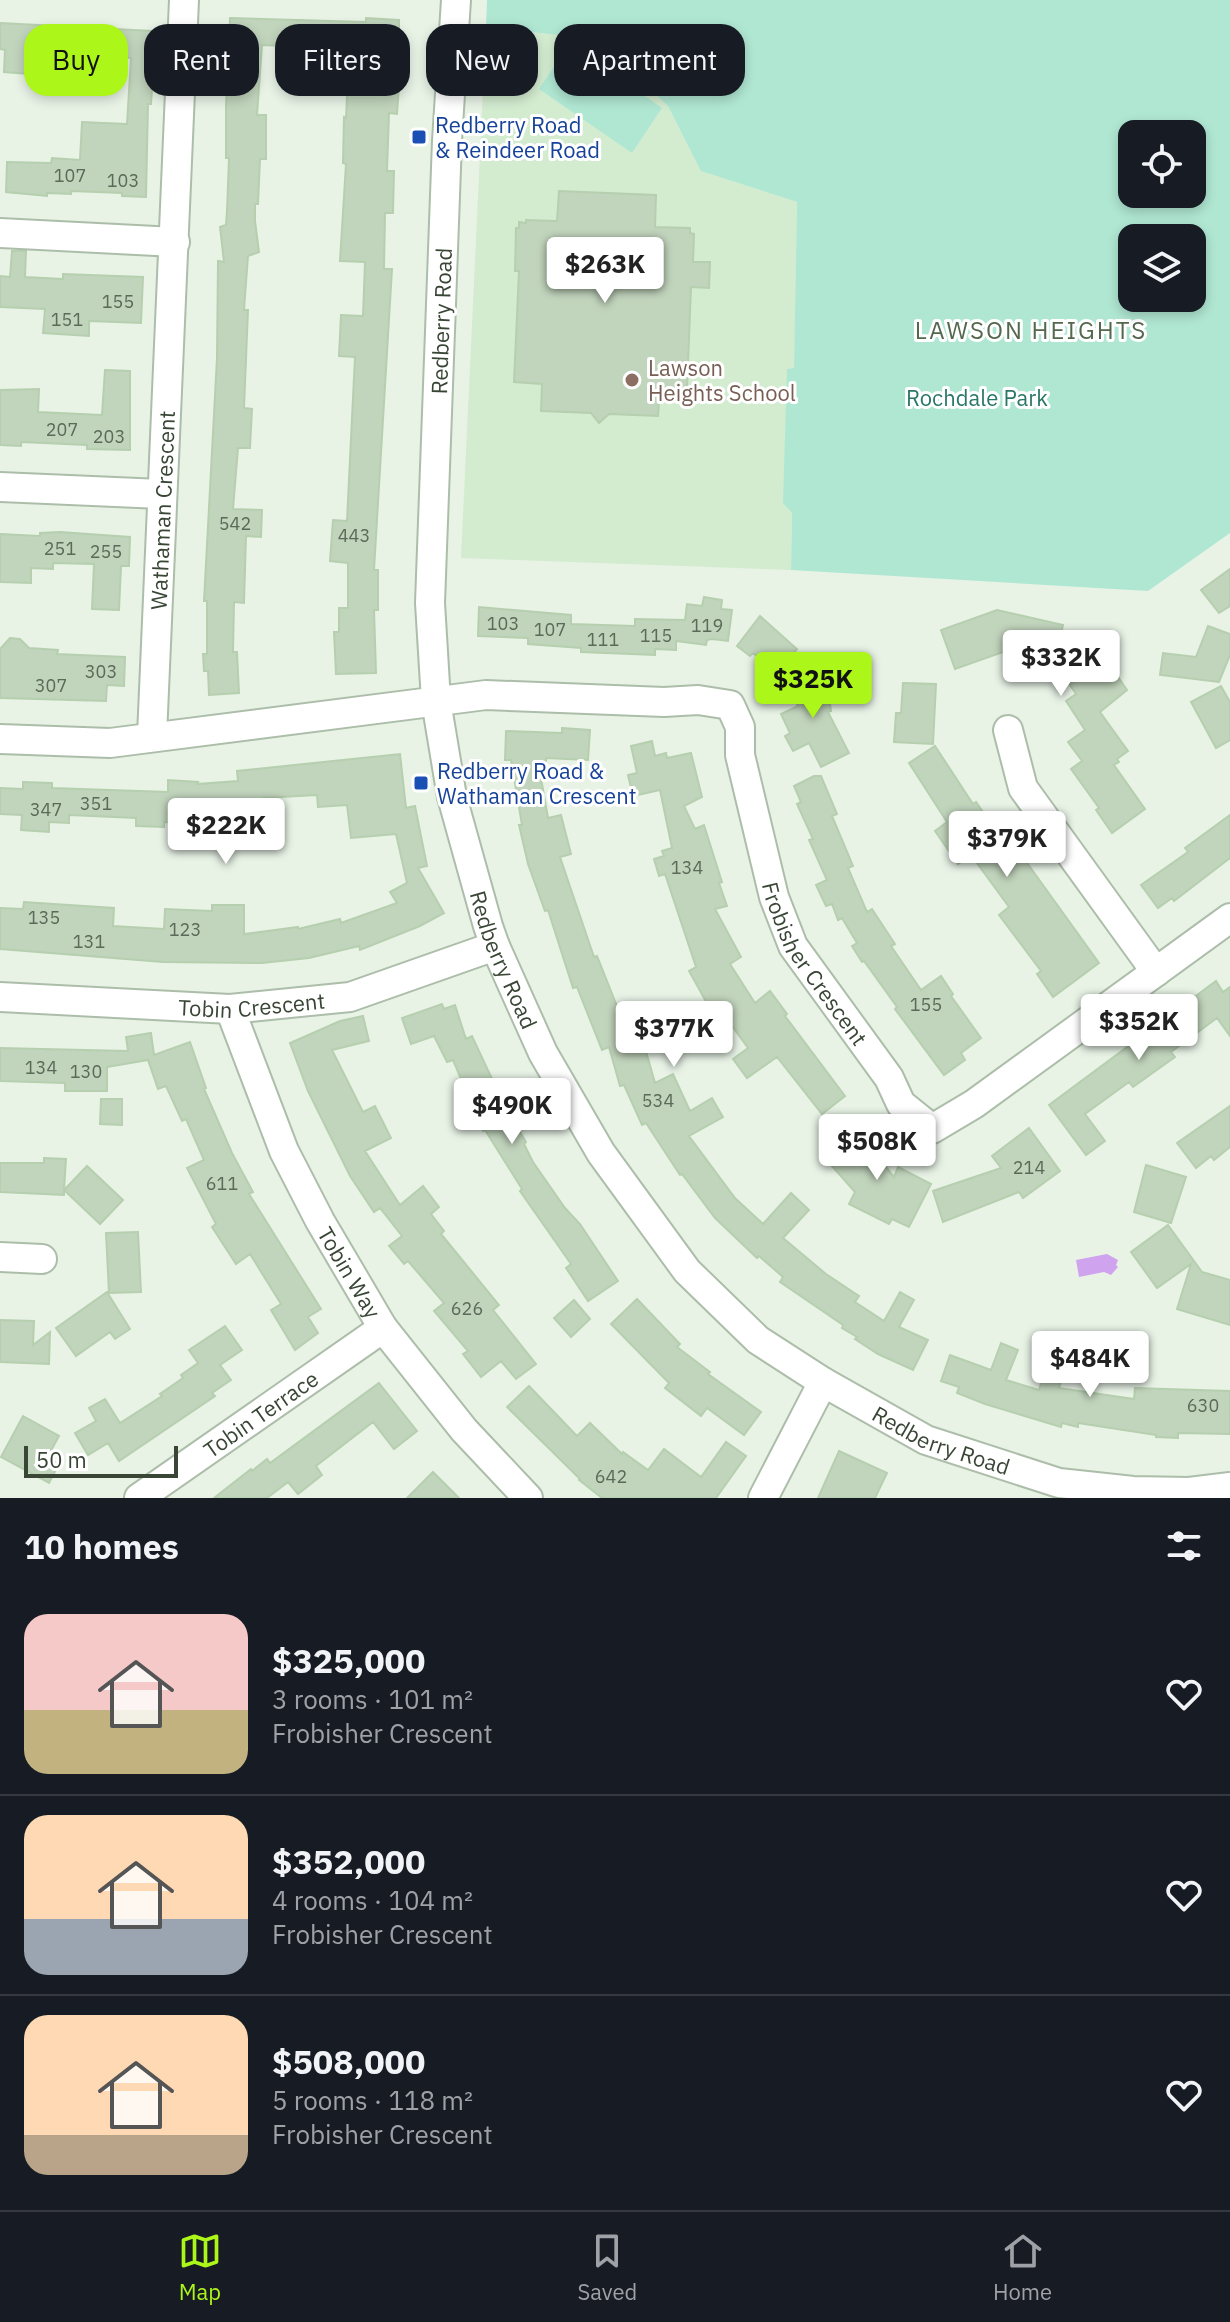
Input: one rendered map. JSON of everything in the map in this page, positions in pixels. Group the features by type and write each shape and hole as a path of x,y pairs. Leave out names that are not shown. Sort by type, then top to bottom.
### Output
{"street":[{"name":"Wathaman Crescent","path":"152,736 184,0"},
{"name":"Redberry Road","path":"456,0 447,141 430,603 436,701 452,797 495,946 543,1053 601,1153 675,1256 758,1340 823,1382 926,1440 1056,1491 1189,1492 1230,1487"},
{"path":"0,233 175,242"},
{"path":"0,487 161,494"},
{"name":"Frobisher Crescent","path":"436,701 486,695 664,702 698,700 730,705 740,727 740,755 774,897 793,946 889,1078 901,1104 932,1129 974,1104 1230,918"},
{"path":"0,739 110,743 436,701"},
{"path":"1008,730 1023,788 1156,972"},
{"name":"Tobin Crescent","path":"0,997 230,1009 350,997 495,946"},
{"name":"Tobin Way","path":"230,1009 284,1151 320,1221 383,1328 464,1430 528,1498"},
{"path":"0,1257 42,1259"},
{"name":"Tobin Terrace","path":"139,1498 383,1328"},
{"path":"763,1498 823,1382"}],"shaded area":[{"name":"Lawson Heights School","path":"538,33 554,35 554,96 657,96 668,106 702,171 797,202 791,570 461,558 483,96 538,96"},
{"path":"1107,1254 1118,1260 1118,1267 1111,1275 1104,1272 1079,1277 1076,1260"}],"green space":[{"name":"Rochdale Park","path":"487,0 1230,0 1230,533 1148,591 791,570 792,513 783,503 787,369 794,368 797,202 701,171 668,106 657,96 745,96 745,24 554,24 554,35 538,33 538,24 486,24"},
{"path":"554,66 554,96 645,96 662,108 632,153 539,89"}],"building":[{"path":"230,18 399,20 399,24 275,24 275,46 262,45 259,87 259,24 230,24"},
{"path":"0,23 24,24 24,74 4,72 5,50 0,49"},
{"path":"128,30 144,31 144,96 152,96 151,104 148,104 146,197 71,191 71,194 47,193 47,196 6,192 7,162 51,163 52,158 80,160 82,122 127,124 131,58 128,58"},
{"path":"226,96 258,96 257,115 266,115 266,159 260,159 258,204 255,204 259,252 248,256 244,310 248,310 244,408 252,409 250,448 238,448 233,509 262,510 261,537 246,536 244,603 234,602 233,652 237,652 239,693 209,695 208,671 204,671 203,654 207,654 207,601 204,601 217,358 218,261 224,262 220,227 226,225 227,211 229,158 226,158"},
{"path":"347,96 398,96 397,114 389,113 387,171 394,171 393,213 385,213 384,269 392,269 374,570 378,570 378,610 374,610 376,673 336,674 334,632 339,632 339,608 348,608 348,563 330,561 333,520 347,521 355,357 339,356 341,315 363,316 365,262 340,261"},
{"path":"559,191 656,195 655,227 690,228 690,233 694,234 693,262 710,262 709,288 691,287 687,390 660,388 658,416 609,414 599,423 591,413 541,411 542,384 514,382 519,271 515,271 516,228 519,228 519,222 526,223 526,220 557,221"},
{"path":"12,251 26,251 25,277 63,279 63,274 143,277 141,323 89,321 89,336 43,333 45,309 0,307 0,276 10,277"},
{"path":"105,370 130,371 130,450 21,442 21,446 0,445 0,390 39,389 38,412 102,415"},
{"path":"40,533 130,537 129,566 121,566 119,610 92,609 94,564 53,563 53,569 31,568 31,583 0,582 0,534 40,536"},
{"path":"1230,569 1230,606 1219,613 1201,590"},
{"path":"704,597 722,600 721,609 732,610 728,641 712,639 707,640 706,645 676,641 676,650 655,649 655,655 581,652 581,648 528,644 528,638 478,636 479,607 571,615 571,624 635,626 635,619 685,620 687,604 702,606"},
{"path":"997,610 1063,625 1060,638 1069,641 1062,671 1097,646 1127,690 1100,712 1128,751 1114,765 1145,809 1112,833 1096,810 1099,808 1071,769 1082,761 1068,742 1085,730 1066,701 1076,694 1061,672 1017,659 1020,646 955,669 941,630"},
{"path":"760,616 797,649 778,673 753,653 750,656 737,646"},
{"path":"1208,626 1230,634 1230,655 1219,682 1160,675 1163,653 1196,657"},
{"path":"10,638 20,639 29,648 58,650 57,654 125,657 124,686 107,685 106,701 0,698 0,649"},
{"path":"812,669 830,704 831,711 828,712 849,753 821,767 809,743 793,751 785,736 790,733 781,714 798,706 786,682"},
{"path":"903,683 936,684 933,744 894,742 896,713 901,713"},
{"path":"1221,686 1230,702 1230,740 1216,748 1191,702"},
{"path":"562,728 590,730 588,760 546,758 546,761 538,761 548,818 561,815 571,854 560,857 594,957 597,956 632,1044 643,1041 655,1083 673,1074 690,1111 712,1098 723,1117 689,1136 735,1198 763,1224 791,1193 809,1210 783,1238 826,1274 859,1296 855,1302 884,1321 900,1292 914,1300 899,1327 928,1340 913,1370 855,1339 857,1337 842,1328 843,1325 780,1282 783,1277 759,1256 757,1258 715,1218 680,1175 646,1123 642,1125 624,1085 620,1086 609,1047 602,1050 577,987 573,988 548,910 545,911 528,864 519,825 522,825 511,760 505,760 506,731 562,733"},
{"path":"652,741 655,756 666,753 667,758 691,753 702,797 684,806 695,829 704,825 722,882 719,883 727,906 715,909 741,957 730,964 755,1003 770,991 845,1096 822,1114 777,1057 747,1078 733,1059 748,1048 716,1004 709,1007 689,971 696,967 665,874 659,876 654,859 664,856 662,851 672,848 660,790 633,796 628,775 637,773 631,746"},
{"path":"935,746 973,804 976,802 1004,843 1007,841 1022,862 1025,860 1099,963 1053,997 1037,974 1041,971 999,915 1009,907 971,855 958,864 935,831 947,822 909,763"},
{"path":"400,754 406,808 415,806 427,866 418,868 444,913 420,926 360,950 359,946 309,958 262,963 163,962 0,949 0,908 23,909 24,902 114,908 113,926 164,929 165,909 212,911 212,905 244,905 244,934 298,929 340,919 341,923 397,903 390,892 407,883 396,834 351,838 347,805 318,807 317,795 263,798 264,828 164,822 164,827 136,826 136,818 69,815 69,823 49,822 49,832 21,830 22,815 0,814 0,788 23,789 23,782 52,783 52,788 168,792 168,780 197,784 238,781 237,771"},
{"path":"814,776 821,776 837,814 832,816 853,866 848,868 867,912 872,909 895,944 891,946 921,990 941,976 953,994 951,996 981,1038 961,1053 965,1060 944,1075 862,962 852,946 857,943 842,918 838,920 832,904 826,906 816,885 827,880 809,840 813,839 797,804 801,802 794,786"},
{"path":"1230,815 1230,858 1174,901 1172,898 1158,908 1141,885 1188,852 1185,848"},
{"path":"1216,981 1223,992 1230,987 1230,1036 1217,1018 1171,1052 1175,1057 1133,1087 1129,1082 1085,1114 1105,1141 1086,1155 1049,1105"},
{"path":"442,1004 444,1009 455,1005 466,1039 472,1036 507,1111 526,1142 524,1144 533,1162 618,1281 588,1301 566,1268 571,1264 483,1131 453,1060 447,1062 434,1036 411,1044 402,1018"},
{"path":"363,1016 369,1041 332,1050 363,1112 375,1106 391,1138 365,1151 400,1205 423,1186 439,1207 431,1214 444,1231 441,1234 499,1305 493,1310 536,1364 516,1379 501,1361 481,1377 463,1354 468,1351 434,1311 444,1303 408,1261 404,1264 389,1246 402,1236 380,1208 374,1212 350,1176 308,1091 290,1043 340,1021"},
{"path":"151,1033 154,1055 190,1042 204,1089 253,1192 249,1194 321,1309 308,1317 318,1333 295,1350 271,1310 281,1304 250,1254 236,1264 212,1227 216,1224 187,1168 204,1160 186,1119 182,1121 166,1086 158,1089 148,1060 107,1067 107,1091 65,1091 65,1083 0,1081 0,1048 128,1051 126,1037"},
{"path":"101,1099 122,1099 122,1125 100,1124"},
{"path":"1230,1106 1230,1147 1214,1160 1211,1156 1196,1168 1177,1143"},
{"path":"1029,1128 1060,1171 1023,1198 1019,1192 943,1222 933,1191 1001,1168 992,1156"},
{"path":"856,1130 894,1177 898,1167 931,1184 909,1227 892,1219 889,1224 849,1204 855,1192 824,1157"},
{"path":"44,1158 66,1159 64,1195 0,1192 0,1163 44,1163"},
{"path":"1146,1165 1186,1177 1171,1223 1134,1212"},
{"path":"87,1166 123,1200 100,1224 64,1190"},
{"path":"1168,1225 1202,1272 1230,1280 1230,1325 1177,1309 1191,1264 1157,1288 1131,1252"},
{"path":"138,1232 141,1292 109,1293 106,1233"},
{"path":"107,1292 130,1329 115,1339 110,1332 76,1356 56,1328"},
{"path":"637,1299 680,1344 677,1347 761,1412 744,1435 707,1408 701,1416 665,1388 669,1383 611,1324"},
{"path":"574,1300 590,1319 571,1337 554,1318"},
{"path":"0,1320 34,1321 33,1345 50,1332 49,1364 0,1362"},
{"path":"225,1326 242,1350 220,1365 231,1380 212,1393 215,1396 119,1461 108,1443 88,1455 75,1433 96,1421 89,1408 105,1399 120,1423 162,1396 160,1394 183,1378 181,1375 198,1363 189,1350"},
{"path":"1054,1339 1072,1345 1059,1388 1134,1399 1135,1388 1230,1391 1230,1434 1178,1433 1178,1438 1078,1423 1078,1427 1062,1423 1061,1427 985,1404 957,1393 959,1387 941,1381 950,1355 991,1370 1001,1343 1018,1350 1006,1380 1039,1390"},
{"path":"379,1383 417,1431 394,1449 373,1422 316,1466 322,1475 298,1494 288,1482 267,1498 214,1498 267,1459 270,1463"},
{"path":"529,1386 577,1436 590,1423 622,1454 648,1470 664,1449 701,1477 726,1442 746,1456 716,1498 602,1498 579,1480 507,1407"},
{"path":"23,1416 59,1436 47,1458 59,1464 49,1483 1,1457"},
{"path":"839,1451 887,1473 875,1498 818,1498"},
{"path":"433,1472 459,1498 407,1498"}],"place":[{"name":"Redberry Road & Reindeer Road","path":"419,137"},
{"name":"Lawson Heights School","path":"632,380"},
{"name":"Redberry Road & Wathaman Crescent","path":"421,783"}],"district":[{"name":"LAWSON HEIGHTS","path":"1031,330"}]}
